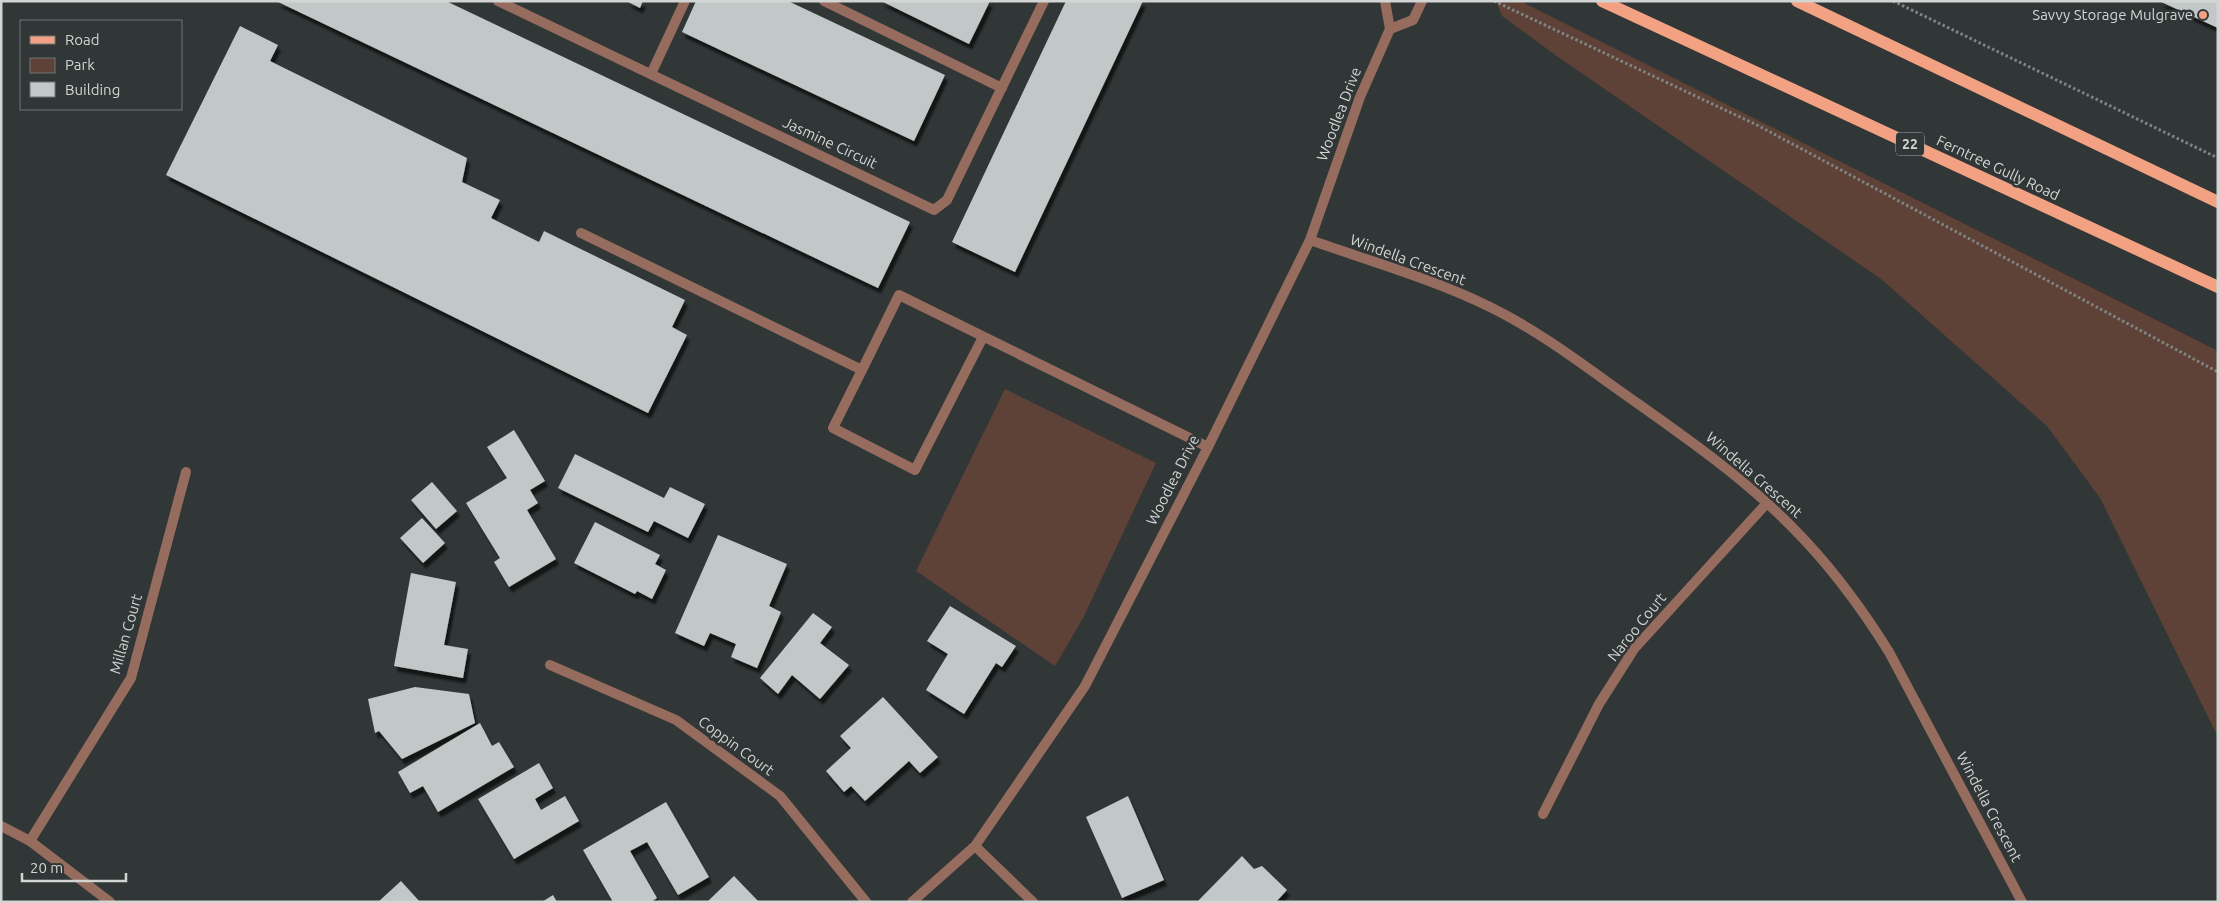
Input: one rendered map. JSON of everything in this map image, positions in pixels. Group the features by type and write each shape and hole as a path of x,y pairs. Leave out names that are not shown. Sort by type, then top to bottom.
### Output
{"main road":[{"name":"Ferntree Gully Road","path":"1602,1 2218,288"},
{"path":"1797,1 2218,202"}],"street":[{"name":"Jasmine Circuit","path":"498,1 934,210 947,200 1044,1"},
{"path":"651,74 685,1"},
{"path":"824,1 1002,88"},
{"path":"1385,1 1390,29 1413,20 1422,1"},
{"name":"Woodlea Drive","path":"912,902 975,846 1085,686 1208,446 1310,240 1360,97 1390,29"},
{"path":"580,233 862,370"},
{"name":"Windella Crescent","path":"1310,240 1443,287 1489,307 1538,333 1689,440 1766,504 1811,548 1866,615 1906,683 2022,902"},
{"path":"983,337 915,470 833,428 899,295 1208,446"},
{"name":"Millan Court","path":"30,841 131,678 186,472"},
{"name":"Naroo Court","path":"1543,814 1598,704 1634,649 1766,504"},
{"name":"Coppin Court","path":"550,665 676,720 780,796 866,902"},
{"path":"1,826 30,841 110,902"},
{"path":"975,846 1033,902"}],"path":[{"path":"1494,1 1757,125 2218,372"},
{"path":"1893,1 2218,158"}],"green space":[{"path":"1496,1 1520,1 2218,351 2218,737 2100,498 2047,426 1881,279 1558,57 1502,16"},
{"path":"1005,389 1156,463 1083,618 1055,666 916,571"}],"building":[{"path":"276,1 446,1 910,222 878,288"},
{"path":"626,1 643,1 640,8"},
{"path":"696,1 788,1 945,75 914,141 682,32"},
{"path":"881,1 990,1 969,44"},
{"path":"1066,1 1143,1 1015,272 952,242"},
{"name":"Savvy Storage Mulgrave","path":"2159,1 2218,1 2218,28"},
{"path":"240,26 278,45 270,61 467,158 462,182 500,200 491,218 539,242 544,231 685,300 672,327 687,335 648,413 166,175"},
{"path":"514,430 545,481 530,490 538,503 527,510 556,559 509,587 494,562 500,558 466,503 507,478 487,447"},
{"path":"575,454 664,498 670,487 705,504 688,538 654,521 648,532 558,488"},
{"path":"432,482 457,511 436,529 411,500"},
{"path":"422,518 445,543 423,563 400,538"},
{"path":"595,522 660,555 655,564 666,570 652,599 637,591 635,594 574,563"},
{"path":"718,535 787,564 769,606 781,612 757,668 731,657 736,644 710,633 704,646 675,633"},
{"path":"411,573 456,582 444,645 468,649 463,678 394,666"},
{"path":"950,606 1016,646 1002,667 996,663 964,714 926,690 948,654 927,641"},
{"path":"813,613 832,627 820,643 849,665 820,699 792,675 778,694 760,678"},
{"path":"415,687 469,694 475,723 402,759 379,731 375,733 368,699"},
{"path":"883,697 938,757 920,773 909,761 865,801 851,786 844,792 826,771 851,748 840,736"},
{"path":"480,723 492,746 499,742 514,767 438,812 423,786 410,793 398,772"},
{"path":"539,763 553,788 535,799 541,810 565,796 579,821 514,859 478,799"},
{"path":"1128,796 1164,880 1122,898 1086,817"},
{"path":"666,802 709,877 678,895 647,842 630,851 657,898 651,902 613,902 583,850"},
{"path":"1242,856 1254,869 1262,866 1287,890 1276,902 1197,902"},
{"path":"734,876 759,902 707,902"},
{"path":"401,881 420,902 378,902"},
{"path":"553,895 557,902 542,902"}],"place":[{"name":"Savvy Storage Mulgrave","path":"2203,15"}]}
